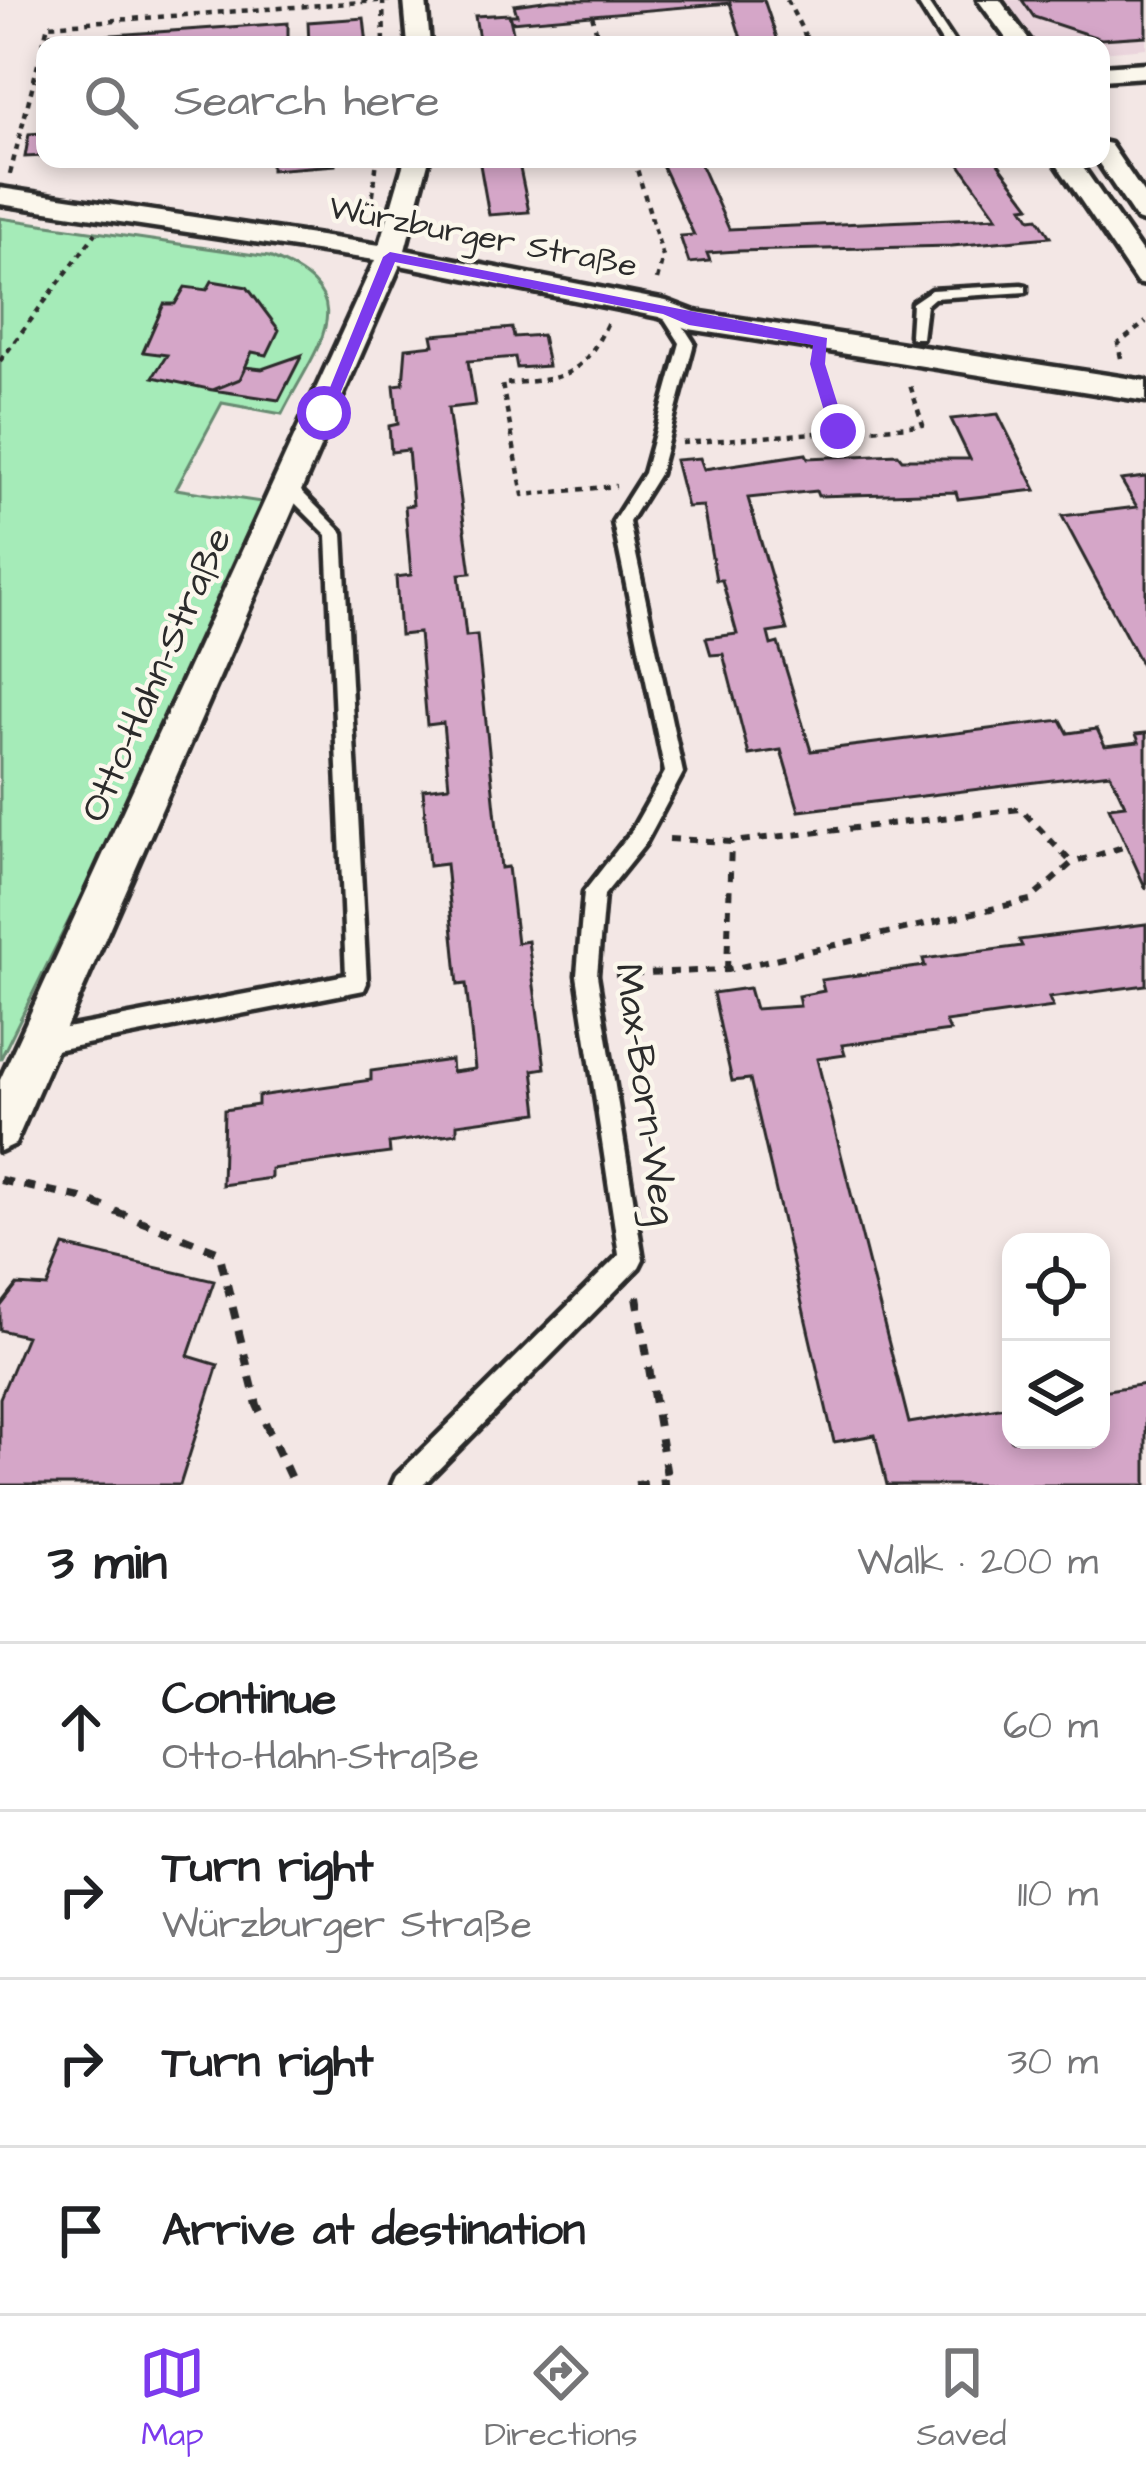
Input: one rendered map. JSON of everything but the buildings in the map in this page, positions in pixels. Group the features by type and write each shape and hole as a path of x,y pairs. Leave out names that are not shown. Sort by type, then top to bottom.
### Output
{"street":[{"path":"415,0 417,36"},
{"path":"989,0 1015,36"},
{"path":"1110,59 1146,57"},
{"path":"1110,73 1146,70"},
{"path":"1110,162 1146,215"},
{"name":"Otto-Hahn-Straße","path":"0,1129 290,489 390,257 415,168"},
{"path":"1071,168 1146,277"},
{"name":"Würzburger Straße","path":"4,190 333,244 666,310 689,320 821,341 1146,366"},
{"name":"Würzburger Straße","path":"666,310 723,305 1146,391"}],"lane":[{"path":"921,0 944,36"},
{"path":"914,345 919,303 931,294 1022,290"},
{"name":"Max-Born-Weg","path":"405,1485 631,1259 587,975 594,892 638,838 674,773 621,522 661,444 687,343 666,310"},
{"path":"40,1043 357,983 335,533 290,489"}],"path":[{"path":"45,36 48,25 382,0 384,36"},
{"path":"787,0 805,36"},
{"path":"592,15 598,36"},
{"path":"4,190 36,70"},
{"path":"333,244 348,219 374,195 376,168"},
{"path":"637,168 664,257 654,291 666,310"},
{"path":"1,356 113,211"},
{"path":"617,300 583,369 569,376 502,384 523,495 644,484"},
{"path":"821,341 818,364 838,431"},
{"path":"661,444 923,425 909,381 914,345"},
{"path":"638,838 731,842 1021,809 1072,863"},
{"path":"727,970 731,842"},
{"path":"587,975 727,970 1030,900 1072,863 1126,846"},
{"path":"0,1180 81,1198 219,1252 257,1406 294,1485"},
{"path":"631,1259 669,1484 635,1485"}],"shaded area":[{"path":"994,0 1146,0 1146,48 1110,51 1110,36 1019,36"}],"green space":[{"path":"0,218 269,257 318,288 326,305 326,324 282,414 222,403 176,489 274,504 0,1060"}],"route":[{"path":"324,413 390,257 666,310 689,320 821,341 818,364 838,431"}]}
